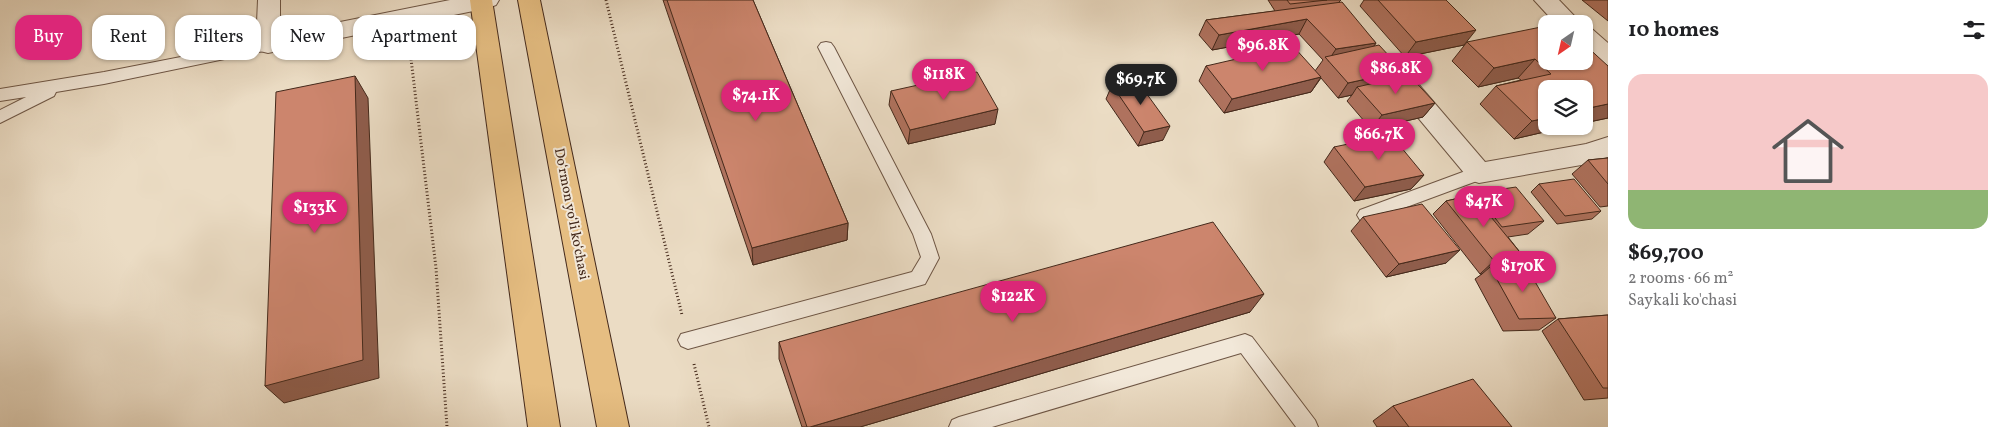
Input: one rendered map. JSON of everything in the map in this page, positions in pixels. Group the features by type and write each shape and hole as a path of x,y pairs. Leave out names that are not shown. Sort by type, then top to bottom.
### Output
{"main road":[{"name":"Do‘rmon yo‘li ko‘chasi","path":"529,0 613,427"},
{"path":"483,1 544,427"}],"street":[{"path":"269,0 268,45 353,28"},
{"path":"1545,0 1561,15"},
{"path":"416,15 483,1"},
{"path":"1593,43 1608,57"},
{"path":"1388,66 1479,173 1587,154 1608,147"}],"lane":[{"path":"0,95 104,78 268,45"},
{"path":"688,340 918,278 930,258 922,234 826,47"},
{"path":"0,117 64,84"},
{"path":"1366,216 1479,173"},
{"path":"959,427 1245,343 1308,427"}],"path":[{"path":"606,0 709,427"},
{"path":"411,60 436,268 447,427"}],"building":[{"path":"667,0 753,0 848,223 752,248"},
{"path":"1287,0 1327,0 1290,4"},
{"path":"1378,0 1446,0 1476,30 1416,42"},
{"path":"1342,2 1376,43 1336,49 1307,19 1219,35 1206,20"},
{"path":"1538,28 1538,62 1535,59 1494,68 1467,42"},
{"path":"1379,45 1403,71 1348,83 1325,57"},
{"path":"1293,46 1321,77 1232,99 1206,66"},
{"path":"1593,52 1608,66 1608,104 1593,107 1593,80 1538,80 1538,120 1532,121 1496,86 1551,74 1547,70 1593,70"},
{"path":"977,72 998,109 910,130 891,91"},
{"path":"1409,75 1435,103 1382,115 1357,87"},
{"path":"355,76 363,360 265,386 276,92"},
{"path":"1136,79 1170,126 1144,132 1112,85"},
{"path":"1391,135 1424,175 1365,187 1334,147"},
{"path":"1608,158 1608,184 1588,160"},
{"path":"1574,179 1601,211 1565,216 1539,184"},
{"path":"1516,187 1544,221 1502,227 1476,193"},
{"path":"1473,195 1523,256 1494,261 1446,201"},
{"path":"1422,204 1460,250 1399,264 1363,217"},
{"path":"1213,222 1264,294 807,427 779,342"},
{"path":"1526,266 1556,318 1519,319 1490,267"},
{"path":"1608,315 1608,388 1603,388 1558,319"},
{"path":"1473,379 1512,427 1409,427 1393,406"}]}
